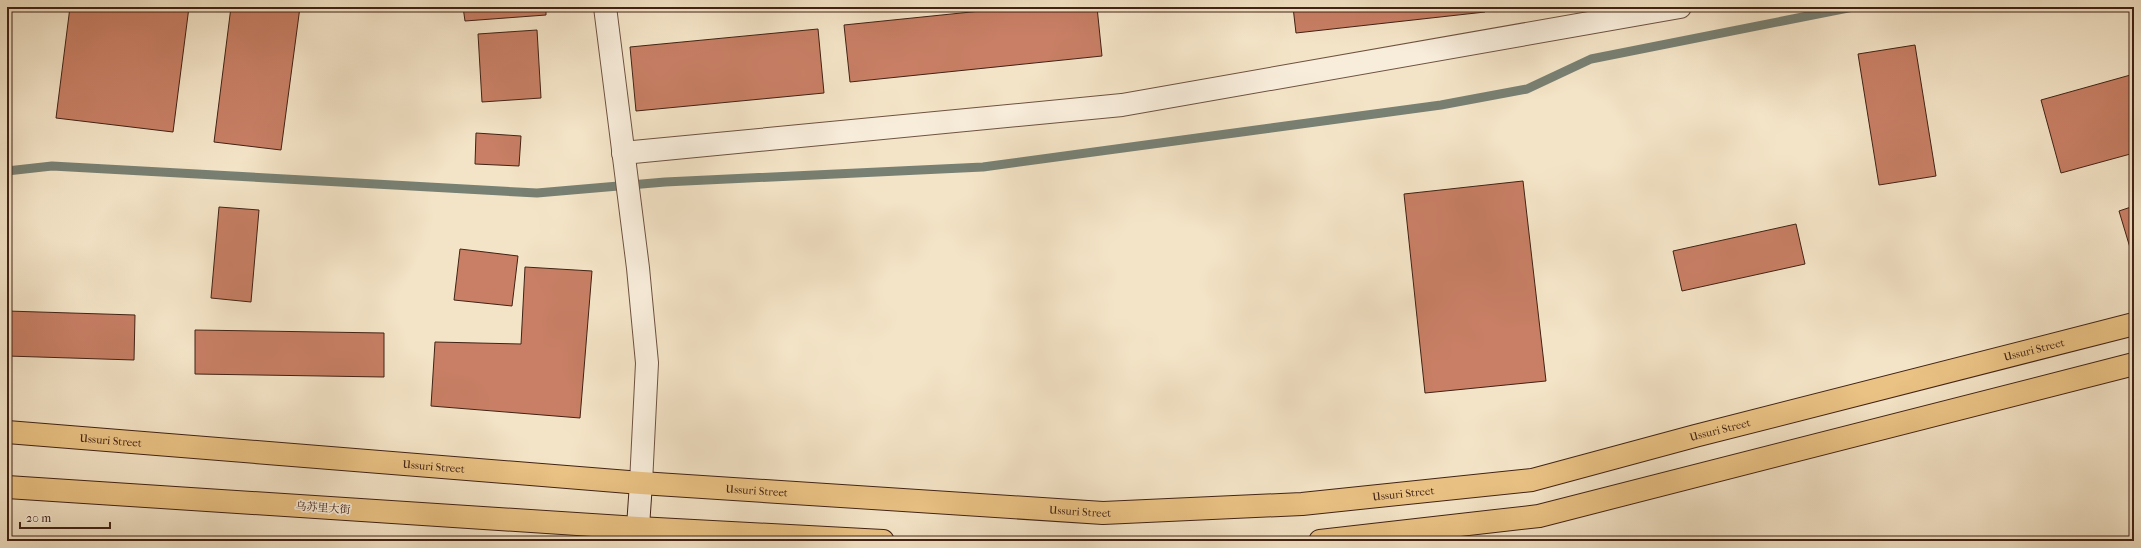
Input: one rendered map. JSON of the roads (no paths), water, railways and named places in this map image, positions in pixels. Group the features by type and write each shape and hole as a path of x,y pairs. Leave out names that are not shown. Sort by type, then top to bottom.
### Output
{"highway":[{"name":"Ussuri Street","path":"7,432 641,483 1103,513 1302,504 1532,480 1703,434 2134,324"},
{"path":"1320,541 1539,516 2134,364"},
{"name":"乌苏里大街","path":"7,487 637,535"},
{"path":"637,535 883,541"}],"street":[{"path":"605,7 647,363 637,535"},
{"path":"623,153 1122,104 1680,7"}],"waterway":[{"path":"7,171 52,166 537,193 665,182 983,167 1441,105 1527,89 1591,59 1853,7"}]}
